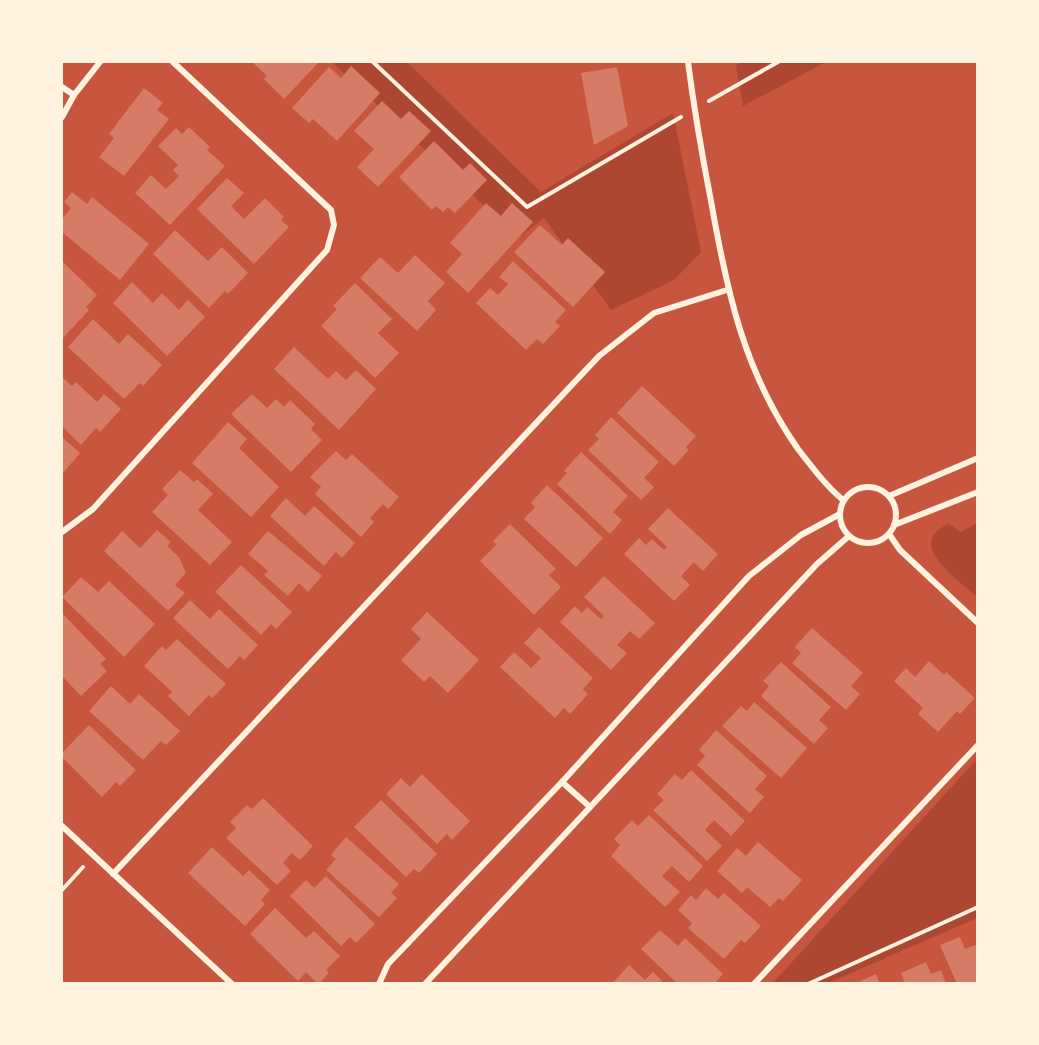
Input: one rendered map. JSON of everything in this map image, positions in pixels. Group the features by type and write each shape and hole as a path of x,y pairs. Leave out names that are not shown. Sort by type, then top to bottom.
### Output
{"street":[{"path":"62,117 74,95 100,62"},
{"path":"62,532 93,509 327,249 334,225 331,210 173,62"},
{"path":"688,62 694,109 727,290 742,339 766,397 808,463 843,500"},
{"path":"62,87 74,95"},
{"path":"113,874 599,356 654,313 727,290"},
{"path":"889,496 978,458"},
{"path":"864,487 873,487 889,496 896,510 894,525 889,534 882,540 865,543 849,536 841,522 843,500 849,493 864,487"},
{"path":"894,525 978,492"},
{"path":"379,984 388,964 562,782 749,576 801,535 840,514"},
{"path":"889,534 900,550 978,623"},
{"path":"425,984 818,564 849,536"},
{"path":"754,984 978,745"},
{"path":"562,782 590,807"},
{"path":"62,826 232,984"}],"path":[{"path":"373,62 527,207 778,62"},
{"path":"62,890 94,855"},
{"path":"808,984 978,907"}],"shaded area":[{"path":"332,62 407,62 541,192 673,113 701,252 674,280 611,310 544,218 518,238"},
{"path":"743,62 826,62 743,106 736,65"},
{"path":"977,523 977,597 939,561 933,551 931,541 936,532 949,524 961,532"},
{"path":"977,759 977,918 828,983 772,984"}],"building":[{"path":"252,62 319,62 284,99 264,79 267,76"},
{"path":"351,66 380,93 337,141 313,119 309,123 292,108 329,67 341,78"},
{"path":"617,67 628,126 594,145 581,73"},
{"path":"144,88 163,103 157,110 169,119 124,176 99,157 114,138 109,134"},
{"path":"382,101 401,119 409,111 431,131 378,187 357,167 374,149 354,131"},
{"path":"189,127 210,147 207,150 225,166 170,225 135,193 151,175 166,189 179,176 173,170 178,165 158,146 176,128 182,134"},
{"path":"434,141 463,170 470,163 487,180 455,213 448,207 443,212 436,206 432,210 399,177"},
{"path":"227,178 244,193 231,206 244,219 265,198 284,217 281,220 289,227 254,264 197,209"},
{"path":"72,192 87,204 92,197 149,244 120,280 62,232 62,219 71,208 64,202"},
{"path":"486,203 501,216 512,203 533,222 468,293 446,272 462,254 450,243"},
{"path":"540,225 562,245 568,238 605,272 573,307 514,252"},
{"path":"175,230 208,261 222,247 248,273 228,294 225,291 209,308 153,254"},
{"path":"415,255 445,283 428,301 436,310 417,331 360,278 380,257 398,273"},
{"path":"62,261 97,295 86,307 89,310 62,339"},
{"path":"513,261 566,310 555,322 560,326 543,344 537,339 526,350 476,303 490,288 498,295 508,284 499,277"},
{"path":"132,282 153,303 162,293 179,310 188,300 205,317 167,356 113,303"},
{"path":"355,283 392,319 378,333 399,353 375,378 321,326 337,309 333,306"},
{"path":"93,319 119,344 128,334 162,365 143,386 140,383 124,399 68,347"},
{"path":"294,347 328,379 336,371 346,380 356,370 376,389 339,430 274,369"},
{"path":"62,377 72,386 76,382 97,402 104,394 121,409 100,432 96,428 81,445 62,426"},
{"path":"642,386 696,436 686,447 689,450 674,466 617,413"},
{"path":"252,394 267,408 276,399 284,407 290,400 315,424 311,429 322,440 291,472 231,414"},
{"path":"611,417 659,462 644,478 654,487 641,500 588,450 599,439 595,435"},
{"path":"228,422 247,439 239,448 279,487 251,517 192,463"},
{"path":"62,437 80,453 62,474"},
{"path":"336,451 346,460 352,454 399,497 388,509 383,504 370,518 374,522 361,537 315,494 321,487 310,477"},
{"path":"581,452 628,496 613,512 622,520 610,534 557,484 567,473 564,471"},
{"path":"180,470 194,482 197,479 213,494 198,510 232,542 210,565 152,512 168,495 162,489"},
{"path":"547,485 603,538 576,567 524,519 535,507 531,503"},
{"path":"286,498 305,516 314,506 355,543 342,558 336,552 324,566 270,516"},
{"path":"668,508 718,554 703,571 694,562 681,576 690,585 674,601 624,554 639,538 646,545 652,539 664,550 667,547 648,529"},
{"path":"510,524 556,569 549,575 561,587 534,615 480,561 496,545 493,541"},
{"path":"157,530 171,542 167,546 179,557 186,573 175,585 185,593 168,611 104,551 122,531 140,548"},
{"path":"268,531 322,576 308,592 299,583 288,596 264,575 268,571 248,554"},
{"path":"241,565 292,612 276,629 271,624 261,635 215,592"},
{"path":"604,576 655,623 639,639 630,631 617,645 627,653 611,670 560,622 575,606 582,613 587,607 601,619 604,616 584,597"},
{"path":"81,577 98,592 109,581 155,624 124,657 62,597"},
{"path":"190,600 210,619 219,609 258,645 244,660 240,656 228,669 173,618"},
{"path":"427,612 479,660 448,693 430,676 424,682 401,660 421,639 411,629"},
{"path":"62,613 106,659 100,664 107,671 81,696 62,676"},
{"path":"539,627 593,678 583,689 588,694 570,714 564,708 555,718 500,667 514,652 531,668 541,658 524,643"},
{"path":"812,628 863,673 851,686 860,694 846,710 792,663 801,653 795,647"},
{"path":"177,639 226,684 212,698 209,695 189,716 168,696 172,692 144,666 162,646 166,650"},
{"path":"929,661 944,675 946,672 975,698 960,714 957,711 938,732 918,714 923,708 894,681 906,668 915,677"},
{"path":"781,662 831,707 819,720 828,728 814,744 761,696 769,686 763,681"},
{"path":"111,686 130,704 139,694 180,731 166,745 161,741 143,760 89,711"},
{"path":"754,702 807,748 781,778 722,726 741,706 747,711"},
{"path":"89,725 136,770 120,786 116,782 102,797 62,757 62,753"},
{"path":"716,730 767,776 755,789 764,797 750,813 697,765 705,756 699,750"},
{"path":"691,770 745,821 731,836 714,820 705,830 722,846 707,861 653,810 664,800 657,794 675,774 682,780"},
{"path":"422,774 470,821 452,840 447,834 437,844 386,794 401,778 410,787"},
{"path":"263,798 313,846 300,860 292,853 283,863 291,871 277,885 226,838 236,828 230,822 247,805 252,809"},
{"path":"381,800 437,854 419,873 414,869 406,877 354,827"},
{"path":"649,815 703,866 689,882 672,866 662,876 680,892 665,907 611,856 620,845 614,839 632,820 638,826"},
{"path":"346,837 399,884 391,893 397,898 379,917 326,870 336,859 331,855"},
{"path":"758,842 802,880 783,901 779,898 770,907 747,887 742,893 717,871 737,848 746,856"},
{"path":"212,847 243,876 249,870 270,890 261,900 265,904 245,926 188,873"},
{"path":"326,876 375,924 356,943 350,937 341,946 290,896 306,880 314,888"},
{"path":"706,888 718,899 724,893 761,926 745,943 741,940 724,959 688,928 692,923 678,910 691,895 696,900"},
{"path":"275,908 306,938 314,931 340,956 326,970 329,973 318,984 306,972 298,981 250,934"},
{"path":"660,930 678,946 685,938 723,974 714,984 678,984 641,949"},
{"path":"960,937 965,949 978,944 978,984 957,984 940,945"},
{"path":"926,962 931,974 941,970 946,984 905,984 901,973"},
{"path":"629,965 645,980 653,972 665,984 612,984"},
{"path":"876,974 880,984 854,984"}]}
